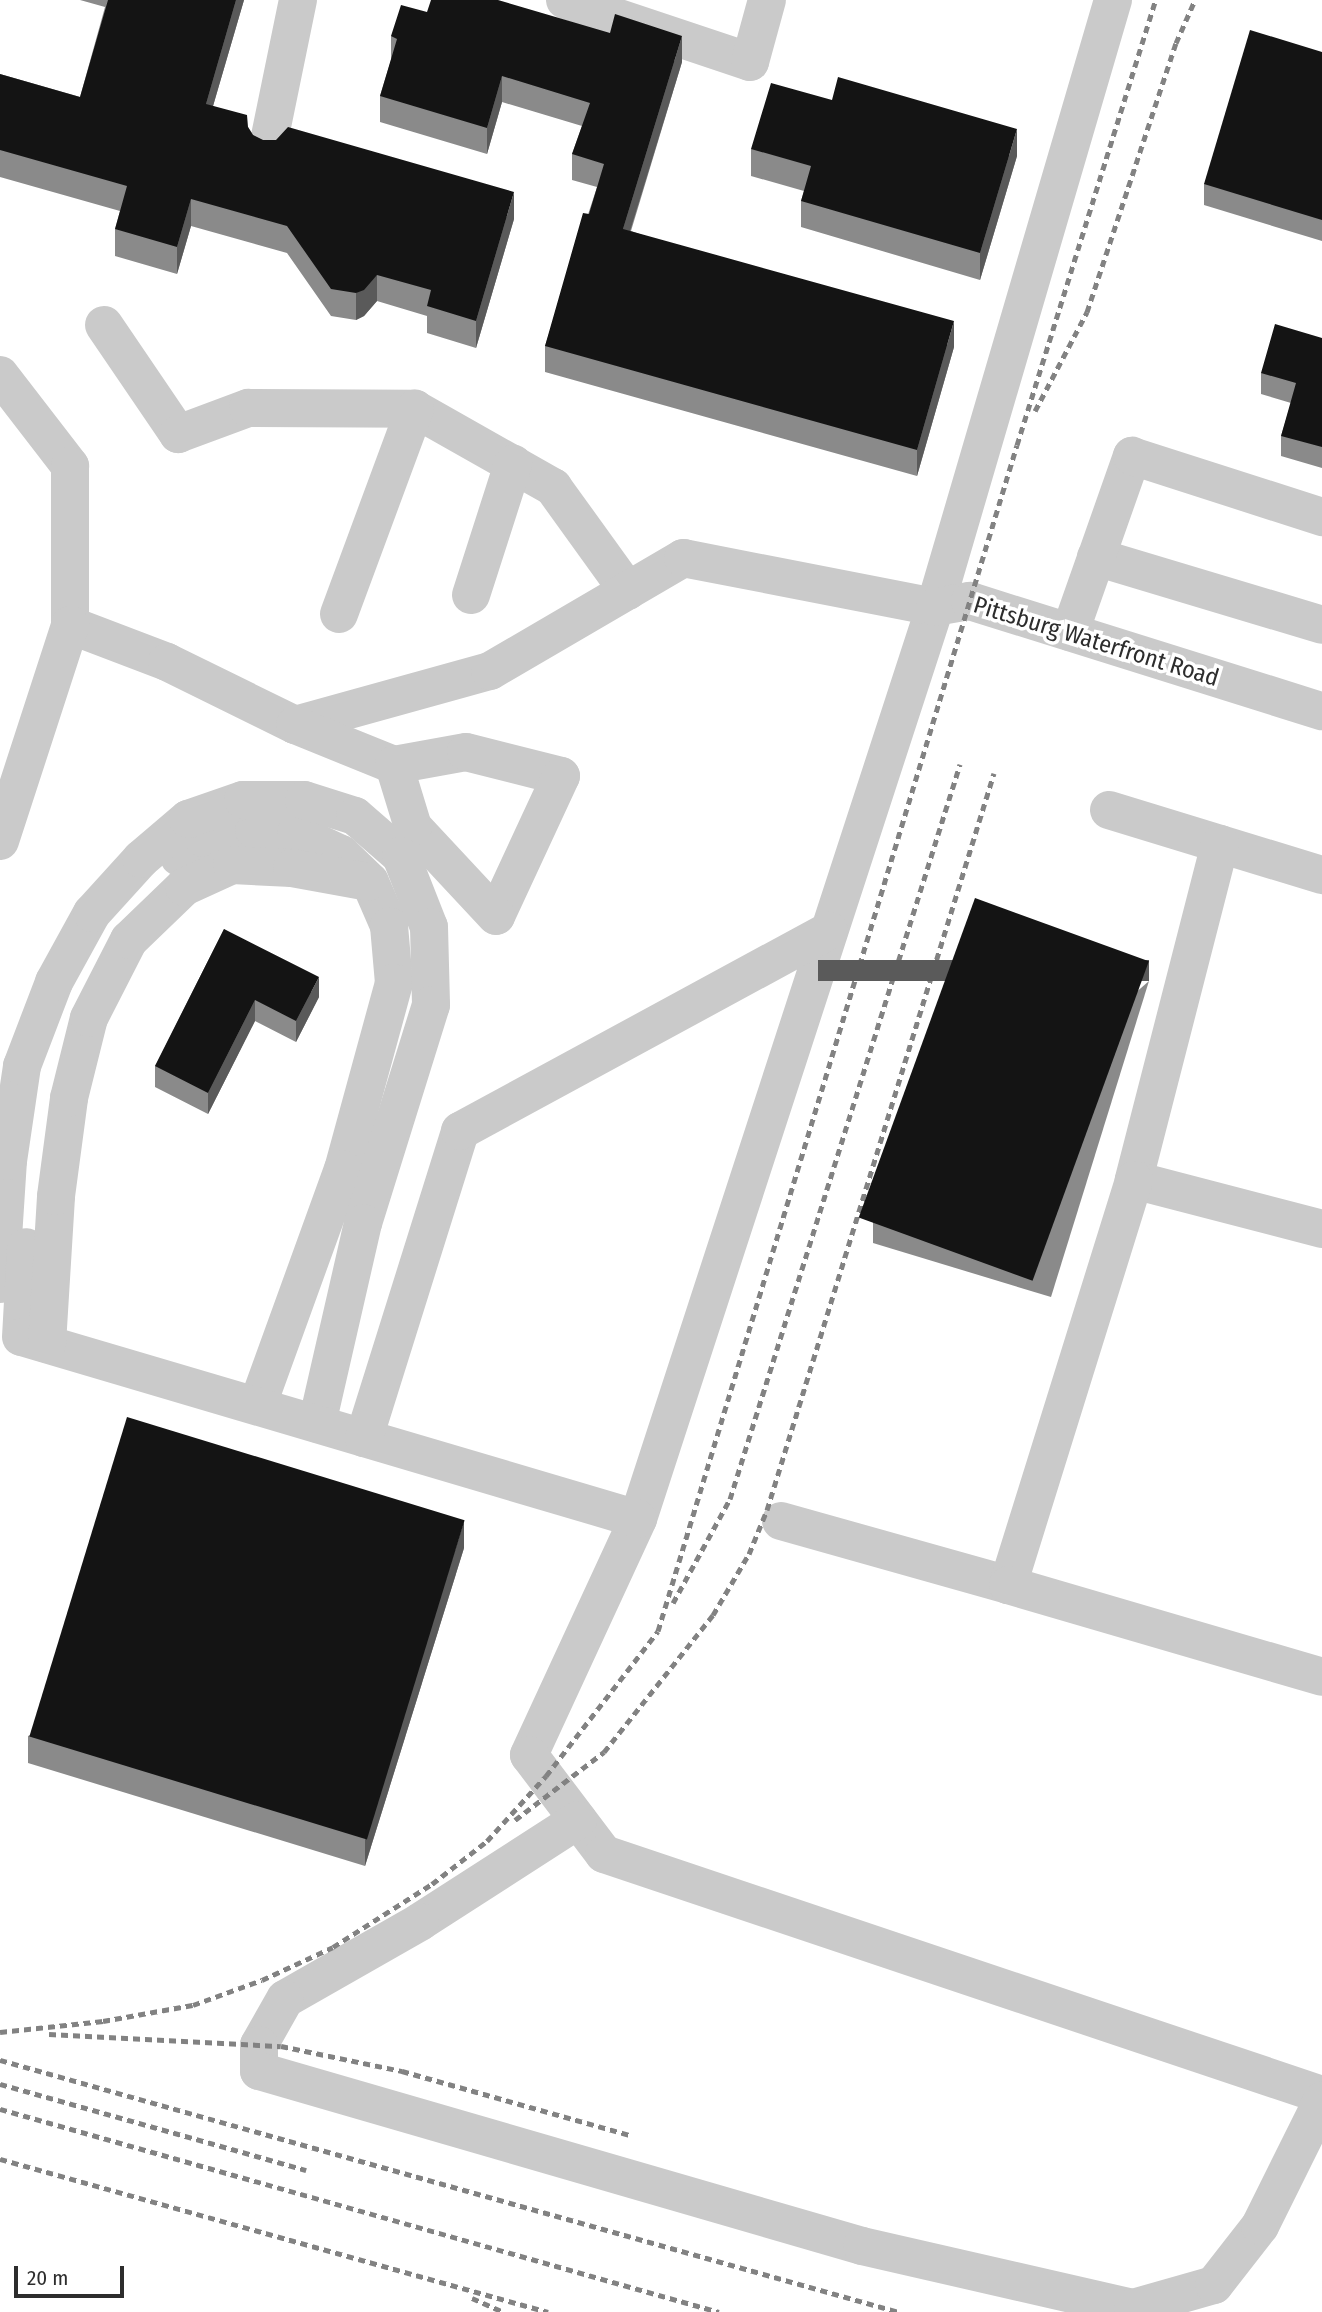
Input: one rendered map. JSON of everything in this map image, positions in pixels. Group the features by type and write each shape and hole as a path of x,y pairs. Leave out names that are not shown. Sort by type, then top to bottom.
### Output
{"street":[{"path":"268,146 298,0"},
{"path":"565,0 750,62 767,0"},
{"path":"1113,0 934,607 638,1519 529,1755 604,1854 1322,2095"},
{"path":"104,325 178,434 248,408 415,409 553,487 628,591"},
{"path":"0,375 70,466 70,625 0,841"},
{"path":"340,614 415,409"},
{"path":"1070,632 1132,456 1322,517"},
{"path":"471,595 513,464"},
{"path":"1096,556 1322,625"},
{"name":"Pittsburg Waterfront Road","path":"295,725 490,671 683,558 934,607 970,601 1322,711"},
{"path":"70,625 167,662 295,725 394,765 466,752 561,776 496,916 413,827 394,765"},
{"path":"0,1284 8,1161 22,1066 54,982 92,913 141,859 188,819 243,800 303,800 355,816 401,856 429,928 431,1005 363,1223 317,1424"},
{"path":"1110,810 1322,875"},
{"path":"257,1406 343,1169 394,983 388,926 370,882 341,854 296,833 254,830 204,838 166,867 121,909 90,957 61,1024 40,1107 29,1196 23,1337 638,1519"},
{"path":"1008,1585 1134,1180 1220,844"},
{"path":"364,1438 460,1131 829,931"},
{"path":"1134,1180 1322,1229"},
{"path":"780,1521 1322,1676"},
{"path":"578,1820 420,1922 285,1999 259,2045 259,2071 862,2246 1133,2308 1214,2285 1259,2226 1322,2101"}],"building":[{"path":"108,0 236,0 206,104 247,115 248,127 253,135 263,140 276,140 288,127 514,192 476,321 427,306 431,290 377,275 364,290 356,293 331,289 287,226 191,199 177,247 115,229 127,186 0,150 0,74 80,97"},
{"path":"431,0 498,0 610,33 615,14 682,36 623,229 954,321 917,450 545,346 583,213 589,214 604,164 572,154 590,103 502,76 487,128 380,96 397,39 391,36 401,5 427,12"},
{"path":"1250,30 1322,52 1322,220 1204,184"},
{"path":"838,77 1017,129 980,253 801,201 811,166 751,149 771,83 832,100"},
{"path":"1275,324 1322,338 1322,447 1281,436 1296,383 1261,373"},
{"path":"975,898 1149,961 1033,1281 859,1217"},
{"path":"224,929 319,977 296,1021 255,1000 208,1093 155,1066"},
{"path":"127,1417 465,1520 367,1840 29,1736"}],"railway":[{"path":"0,2032 103,2021 193,2005 262,1980 333,1947 432,1884 487,1841 546,1776 658,1631 1017,445 1156,0"},
{"path":"1035,411 1087,312 1176,43 1195,0"},
{"path":"673,1603 730,1499 960,764"},
{"path":"515,1820 604,1752 713,1615 749,1554 767,1510 994,773"},
{"path":"49,2034 281,2046 402,2071 629,2135"},
{"path":"0,2060 899,2312"},
{"path":"0,2084 306,2170"},
{"path":"0,2109 719,2312"},
{"path":"0,2159 548,2312"},
{"path":"472,2298 503,2312"}]}
